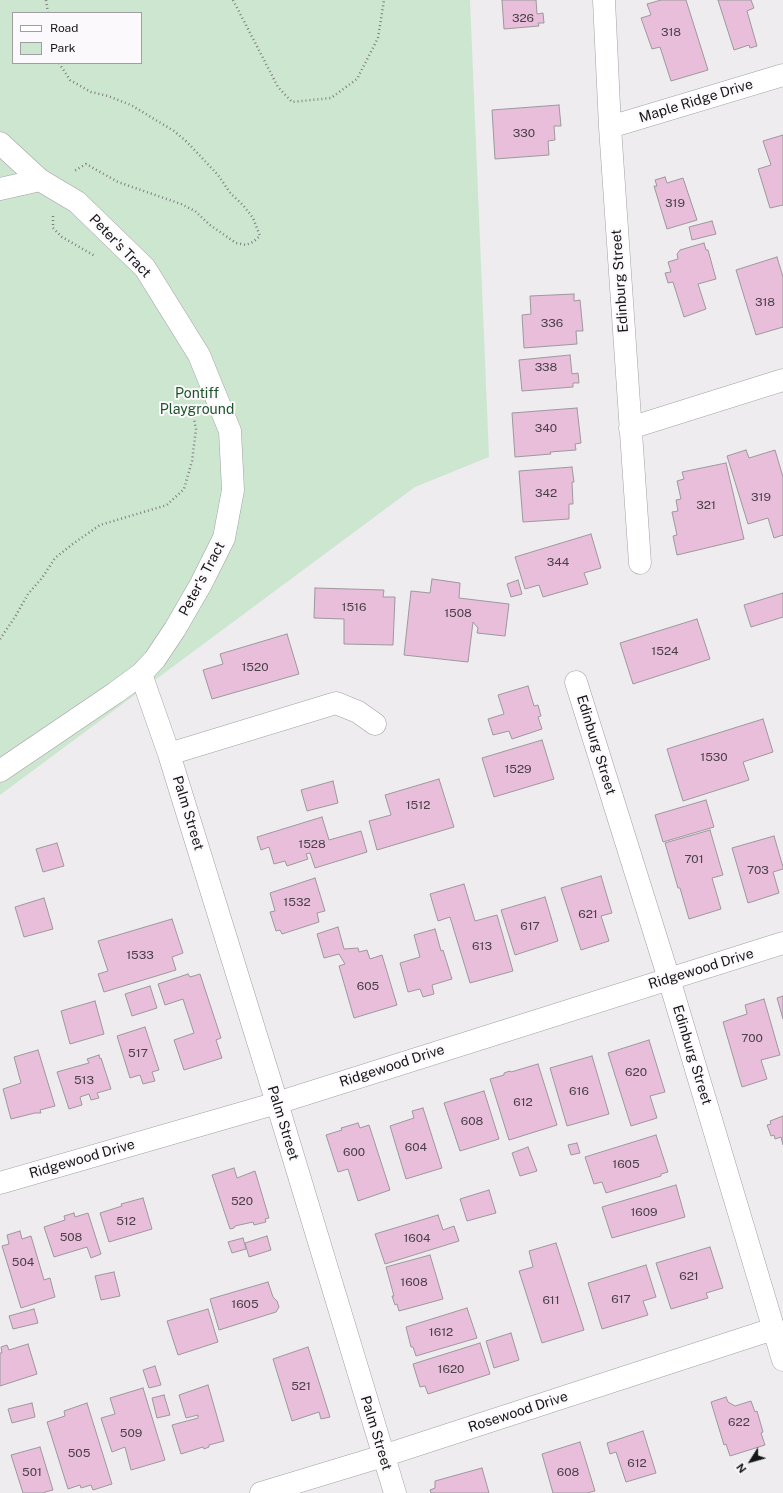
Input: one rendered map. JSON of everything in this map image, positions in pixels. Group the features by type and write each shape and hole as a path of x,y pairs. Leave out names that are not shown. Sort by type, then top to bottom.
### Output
{"street":[{"name":"Edinburg Street","path":"604,0 610,127 640,563"},
{"name":"Maple Ridge Drive","path":"610,127 783,76"},
{"name":"Peter's Tract","path":"0,143 40,180 77,202 145,268 199,355 230,431 232,490 224,538 201,584 175,629 155,659 141,674 115,693 0,771"},
{"path":"0,189 40,180"},
{"path":"630,428 783,380"},
{"name":"Palm Street","path":"141,674 169,754 277,1103 394,1493"},
{"name":"Edinburg Street","path":"576,682 670,979 783,1360"},
{"path":"169,754 336,703 358,712 376,724"},
{"name":"Ridgewood Drive","path":"0,1183 277,1103 783,943"},
{"name":"Rosewood Drive","path":"262,1493 383,1456 773,1329"}],"path":[{"path":"46,0 48,12"},
{"path":"233,0 278,87 292,102 331,98 357,79 378,38 384,0"}],"green space":[{"name":"Pontiff Playground","path":"0,0 470,0 489,457 415,487 0,795"}],"building":[{"path":"502,0 536,0 537,14 543,13 544,23 538,23 539,26 504,29"},
{"path":"661,0 686,0 708,70 671,81 660,47 652,49 641,18 651,15 647,4"},
{"path":"718,0 751,0 754,8 747,11 757,46 750,48 749,45 734,50"},
{"path":"559,105 561,126 554,126 555,140 548,141 549,155 495,159 492,110"},
{"path":"783,135 783,205 770,208 758,169 771,165 763,141"},
{"path":"665,177 667,183 683,178 697,220 667,229 654,186 657,186 655,180"},
{"path":"712,221 716,234 692,240 689,227"},
{"path":"704,243 706,250 708,250 716,279 698,284 706,309 684,317 673,282 668,283 665,273 671,272 668,262 678,259 677,254 680,250"},
{"path":"777,257 783,277 783,327 756,335 736,270"},
{"path":"574,294 574,301 580,300 583,331 576,331 577,344 524,348 522,315 531,314 530,296"},
{"path":"570,355 572,374 578,373 579,383 573,383 573,387 522,391 519,360"},
{"path":"577,408 581,443 575,444 576,450 515,457 512,413"},
{"path":"746,450 749,458 775,450 783,477 783,535 774,538 768,518 748,524 727,456"},
{"path":"726,463 744,539 677,555 673,536 677,535 672,512 678,511 676,500 681,499 677,481 684,479 682,472"},
{"path":"572,467 574,482 572,482 573,504 569,504 569,519 523,522 519,471"},
{"path":"591,534 601,568 584,573 588,584 543,597 539,585 525,589 515,557"},
{"path":"432,579 460,583 459,598 509,604 505,636 477,633 478,628 473,622 468,662 404,655 411,591 430,593"},
{"path":"518,580 522,594 511,597 507,584"},
{"path":"315,588 384,590 383,597 395,597 393,645 344,644 344,619 314,618"},
{"path":"783,593 783,617 751,627 744,605"},
{"path":"697,619 710,659 633,684 620,643"},
{"path":"287,634 299,674 212,699 203,670 223,664 220,654"},
{"path":"528,686 534,706 538,705 541,716 538,717 542,729 512,739 509,731 493,735 488,719 504,714 498,695"},
{"path":"763,719 773,752 743,762 749,780 683,801 667,749"},
{"path":"542,740 554,779 494,797 482,758"},
{"path":"439,779 454,827 377,850 369,821 391,815 385,795"},
{"path":"333,781 338,803 307,811 301,790"},
{"path":"706,800 714,827 663,842 655,815"},
{"path":"322,817 329,840 361,831 367,852 315,868 310,853 306,854 308,859 287,866 285,861 274,864 269,847 261,850 257,837"},
{"path":"710,830 723,875 712,878 721,909 689,919 665,843"},
{"path":"774,836 783,867 783,869 773,872 779,893 748,903 732,848"},
{"path":"57,843 64,866 43,872 36,849"},
{"path":"601,876 612,913 601,916 609,941 581,950 561,888"},
{"path":"315,878 325,911 317,913 319,922 282,934 280,930 276,931 270,912 275,911 270,893"},
{"path":"464,884 475,921 497,915 513,971 470,983 450,917 438,921 430,894"},
{"path":"545,897 558,941 515,955 501,910"},
{"path":"44,898 53,929 24,937 15,907"},
{"path":"172,919 183,953 172,957 176,970 104,992 98,974 108,971 98,941"},
{"path":"338,927 344,949 358,948 359,952 367,950 370,959 382,955 397,1005 354,1018 339,966 345,964 339,954 324,958 317,934"},
{"path":"435,929 441,951 443,950 452,979 432,985 434,994 423,997 420,989 408,992 400,963 420,957 414,935"},
{"path":"188,974 190,977 200,974 221,1038 216,1040 222,1058 184,1070 174,1040 194,1033 183,999 165,1005 158,984"},
{"path":"150,986 157,1008 132,1016 125,994"},
{"path":"783,996 783,1019 777,998"},
{"path":"764,999 780,1055 761,1060 767,1079 742,1087 723,1022 747,1014 745,1005"},
{"path":"95,1001 104,1034 70,1044 61,1011"},
{"path":"145,1027 159,1070 152,1072 155,1081 143,1084 140,1075 130,1078 117,1036"},
{"path":"649,1040 665,1092 650,1096 657,1118 631,1126 608,1053"},
{"path":"38,1050 55,1106 40,1110 41,1113 11,1119 3,1089 21,1083 14,1057"},
{"path":"99,1055 111,1089 97,1093 99,1098 91,1100 89,1094 80,1097 82,1105 69,1109 57,1072 89,1063 87,1059"},
{"path":"592,1056 609,1114 567,1126 550,1068"},
{"path":"538,1064 557,1125 509,1140 490,1079 504,1075 504,1073 510,1071 511,1072"},
{"path":"484,1091 499,1139 460,1151 444,1103"},
{"path":"423,1108 442,1168 406,1179 390,1126 414,1118 412,1111"},
{"path":"783,1116 783,1145 781,1137 775,1139 774,1135 771,1136 767,1125 771,1124 770,1121"},
{"path":"358,1123 360,1128 369,1125 390,1190 358,1201 348,1169 338,1172 326,1135 342,1130 341,1128"},
{"path":"656,1135 668,1172 661,1174 661,1176 606,1193 602,1182 594,1184 585,1157"},
{"path":"577,1143 580,1153 571,1155 568,1145"},
{"path":"528,1147 537,1171 520,1176 512,1153"},
{"path":"234,1168 237,1178 255,1171 269,1218 265,1219 266,1222 254,1225 253,1222 235,1226 234,1228 230,1229 212,1175"},
{"path":"676,1185 685,1217 612,1238 602,1207"},
{"path":"489,1190 496,1213 467,1221 460,1199"},
{"path":"143,1198 152,1229 109,1242 100,1213 122,1206 121,1204"},
{"path":"74,1213 75,1217 88,1213 101,1254 91,1258 87,1247 54,1257 44,1227 65,1220 64,1216"},
{"path":"438,1215 443,1230 454,1226 459,1241 385,1264 375,1234"},
{"path":"20,1231 22,1239 31,1236 44,1280 50,1278 55,1297 21,1308 2,1246 9,1244 7,1235"},
{"path":"267,1236 271,1250 249,1257 245,1243"},
{"path":"243,1238 246,1249 232,1253 228,1242"},
{"path":"556,1243 584,1330 542,1343 519,1271 533,1267 529,1251"},
{"path":"710,1247 723,1288 706,1293 708,1298 671,1309 656,1263"},
{"path":"430,1255 443,1299 399,1311 392,1296 394,1296 386,1267"},
{"path":"646,1265 656,1297 643,1301 648,1315 602,1329 588,1283"},
{"path":"114,1272 120,1296 101,1300 95,1276"},
{"path":"268,1282 273,1297 277,1301 279,1307 276,1312 219,1330 210,1299"},
{"path":"467,1308 477,1338 416,1356 413,1347 411,1347 406,1327"},
{"path":"34,1309 38,1323 13,1329 9,1316"},
{"path":"208,1309 218,1342 178,1355 167,1321"},
{"path":"511,1333 519,1360 494,1368 486,1341"},
{"path":"480,1343 490,1374 428,1394 425,1386 420,1387 413,1364"},
{"path":"28,1344 37,1374 0,1386 1,1347 7,1345 9,1350"},
{"path":"308,1347 330,1417 321,1419 319,1412 292,1421 273,1359"},
{"path":"155,1366 161,1385 149,1388 143,1370"},
{"path":"208,1385 224,1441 209,1445 209,1447 204,1449 203,1447 181,1454 172,1425 198,1418 198,1415 186,1418 179,1395"},
{"path":"143,1388 165,1460 131,1470 125,1447 112,1452 101,1418 115,1414 110,1398"},
{"path":"164,1395 170,1415 157,1418 152,1398"},
{"path":"726,1397 728,1402 735,1406 751,1401 755,1412 757,1411 765,1445 730,1456 726,1444 724,1445 711,1402"},
{"path":"32,1403 35,1417 12,1423 8,1409"},
{"path":"87,1403 112,1484 93,1490 91,1485 81,1488 80,1485 68,1489 47,1422 65,1416 64,1411"},
{"path":"643,1431 656,1473 626,1482 616,1452 610,1454 607,1443"},
{"path":"580,1442 595,1491 587,1493 553,1493 542,1454"},
{"path":"40,1447 53,1490 45,1493 23,1493 11,1455"},
{"path":"482,1468 489,1493 431,1493 430,1490 435,1488 435,1481"}]}
